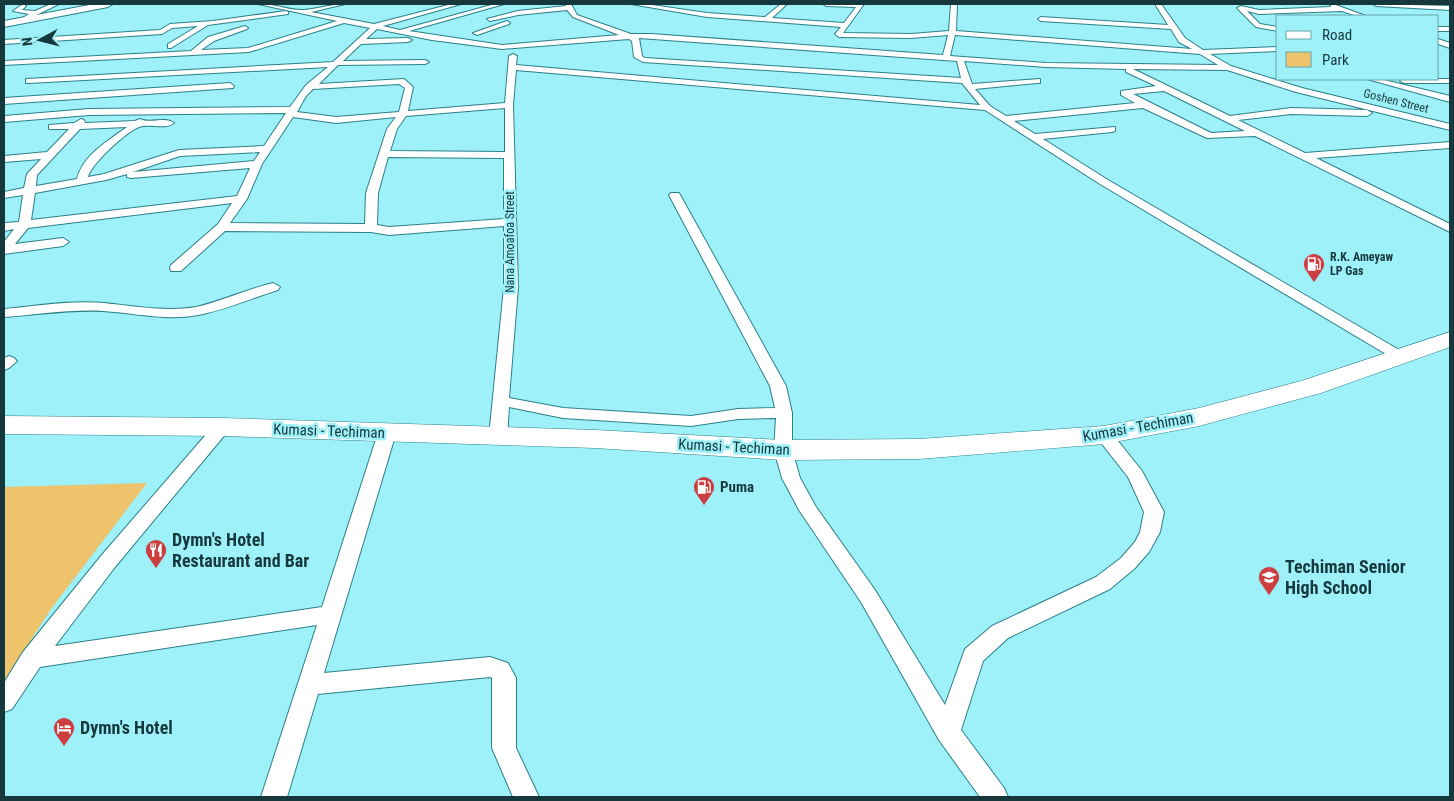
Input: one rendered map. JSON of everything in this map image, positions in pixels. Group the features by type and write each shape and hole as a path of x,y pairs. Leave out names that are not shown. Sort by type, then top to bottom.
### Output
{"highway":[{"name":"Kumasi - Techiman","path":"4,426 222,428 595,439 783,450 918,449 1104,435 1199,417 1267,400 1401,357 1450,339"}],"street":[{"path":"24,19 56,4"},
{"path":"4,24 108,4"},
{"path":"261,4 347,22 372,24 399,32 432,38 494,46 514,47 629,36 676,37 1046,65 1124,68 1228,68"},
{"path":"156,40 170,26 209,24 300,12 342,4"},
{"path":"176,268 222,227 241,199 257,164 287,116 333,60 345,54 372,24 458,4"},
{"path":"399,32 502,4"},
{"path":"634,4 707,15 845,25"},
{"path":"768,18 784,4"},
{"path":"826,4 860,4"},
{"path":"830,48 860,4"},
{"path":"946,58 952,34 954,4"},
{"name":"Goshen Street","path":"1158,4 1182,40 1228,68 1299,90 1450,127"},
{"path":"1326,4 1360,15"},
{"path":"1376,4 1450,8"},
{"path":"23,6 16,11 34,13"},
{"path":"490,19 568,6 575,16 636,40 638,57 643,60 771,72 967,84 1038,81"},
{"path":"687,12 699,6"},
{"path":"1238,6 1259,12 1343,9"},
{"path":"1238,6 1258,26 1276,29"},
{"path":"695,24 707,15 722,8"},
{"path":"192,54 219,35 300,12"},
{"path":"464,14 509,22 477,33"},
{"path":"1041,19 1077,18 1173,27"},
{"path":"253,49 347,22"},
{"path":"171,46 209,24 235,30"},
{"path":"4,42 162,32 195,32"},
{"path":"676,37 682,32"},
{"path":"838,35 911,36 952,34 1200,52 1276,49"},
{"path":"4,56 108,43 118,35"},
{"path":"357,42 432,38"},
{"path":"143,42 182,39"},
{"path":"388,49 398,41"},
{"path":"4,49 98,51 204,44"},
{"path":"771,72 795,46"},
{"name":"Nana Amoafoa Street","path":"498,437 511,287 509,105 514,47"},
{"path":"135,48 120,57 95,77 40,128 79,124 177,123"},
{"path":"250,69 257,58 249,58 253,49"},
{"path":"4,63 282,49"},
{"path":"15,63 32,51"},
{"path":"89,59 98,51"},
{"path":"82,181 83,171 90,162 204,72 224,52"},
{"path":"351,83 381,55"},
{"path":"960,59 967,84 987,108 1104,182 1401,357"},
{"path":"4,100 63,60"},
{"path":"23,86 95,77 250,69 333,60 373,63 425,62"},
{"path":"512,66 771,72 987,108"},
{"path":"1124,68 1450,228"},
{"path":"1375,80 1450,81"},
{"path":"1375,80 1450,99"},
{"path":"309,87 401,81 409,87 403,114 392,129 372,194 371,228"},
{"path":"4,100 230,86"},
{"path":"1165,88 1125,92 1144,105 1210,136 1254,133"},
{"path":"4,249 24,225 32,174 79,124 104,93"},
{"path":"4,119 89,112 154,112 287,116 336,120 509,105"},
{"path":"1006,119 1144,105"},
{"path":"1227,119 1291,111 1358,113 1386,111"},
{"path":"1035,137 1112,129"},
{"path":"1302,156 1450,145"},
{"path":"106,177 179,153 268,149"},
{"path":"384,154 509,155"},
{"path":"4,159 48,155"},
{"path":"4,195 106,177 257,164"},
{"path":"675,195 778,386 784,413 783,450 791,478 808,510 868,596 948,732 995,797"},
{"path":"4,227 241,199"},
{"path":"222,227 371,228 389,231 510,222"},
{"path":"4,249 63,242"},
{"path":"4,313 74,307 104,307 119,310 155,312 196,311 273,287"},
{"path":"501,401 563,413 691,421 738,414 784,413"},
{"path":"4,702 31,659 109,561 222,428"},
{"path":"274,797 387,433"},
{"path":"948,732 973,656 1000,632 1103,583 1128,563 1142,547 1150,532 1154,512 1136,475 1104,435"},
{"path":"31,659 332,614"},
{"path":"308,685 490,667 500,670 504,678 504,748 526,797"}],"green space":[{"path":"147,483 51,609 4,682 4,487"}],"place":[{"name":"R.K. Ameyaw LP Gas","path":"1314,283"},
{"name":"Puma","path":"704,506"},
{"name":"Dymn's Hotel Restaurant and Bar","path":"156,569"},
{"name":"Techiman Senior High School","path":"1269,596"},
{"name":"Dymn's Hotel","path":"64,747"}]}
